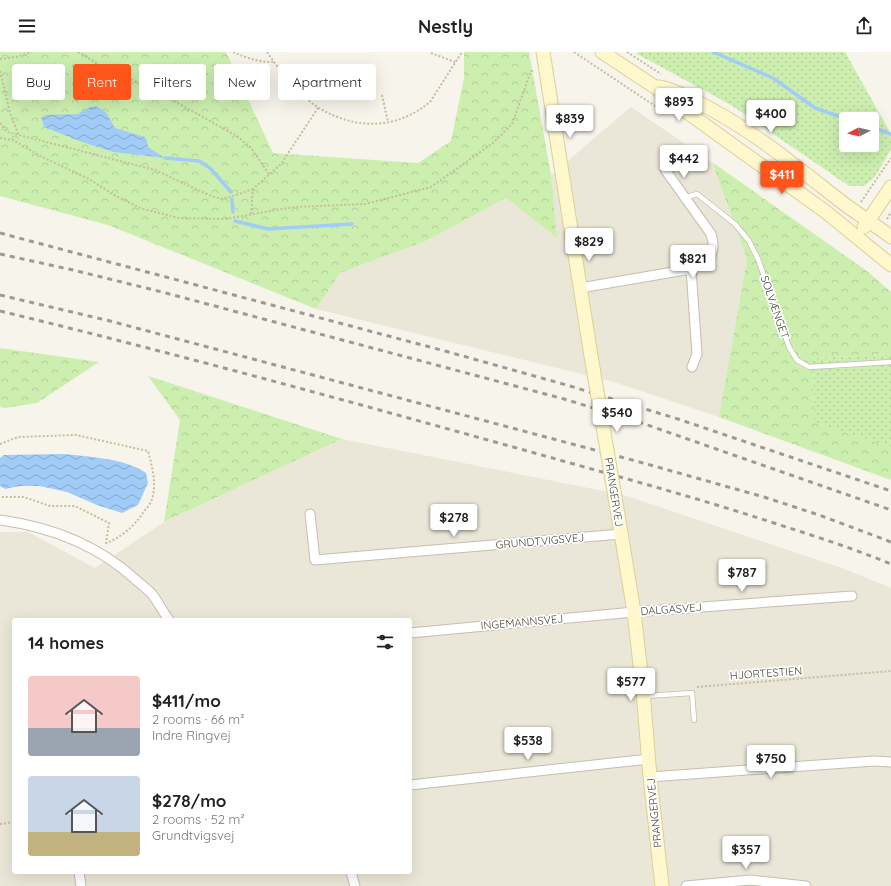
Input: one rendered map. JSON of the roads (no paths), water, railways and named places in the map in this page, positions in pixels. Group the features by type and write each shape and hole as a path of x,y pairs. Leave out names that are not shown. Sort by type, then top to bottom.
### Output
{"street":[{"name":"PRANGERVEJ","path":"543,52 591,356 634,612 662,886"},
{"path":"602,52 656,87 680,107 858,236 891,264"},
{"path":"656,87 670,89 704,105 732,122 777,152 891,237"},
{"path":"580,288 691,269 703,263 712,253 714,245 710,234 666,171"},
{"path":"858,236 891,187"},
{"path":"691,269 697,354 692,367"},
{"name":"GRUNDTVIGSVEJ","path":"310,514 315,560 621,534"},
{"path":"0,520 24,524 57,533 89,546 123,567 152,594 168,618"},
{"name":"DALGASVEJ","path":"634,612 852,596"},
{"name":"INGEMANNSVEJ","path":"412,632 634,612"},
{"path":"412,785 648,759"},
{"path":"650,777 874,761 891,762"},
{"path":"80,874 81,886"},
{"path":"352,874 355,886"},
{"path":"686,886 750,880 806,886"}],"lane":[{"name":"SOLVÆNGET","path":"684,198 696,194 735,224 749,241 758,259 789,347 797,360 809,367 891,362"},
{"path":"643,696 692,693 694,720"}],"water":[{"path":"96,106 106,112 115,128 145,137 148,147 165,158 113,152 82,142 44,127 41,118 45,115 78,114 90,107"},
{"path":"64,454 118,461 138,468 146,473 148,483 138,505 122,513 97,505 67,492 40,486 20,486 5,489 0,486 0,458 4,455"}],"waterway":[{"path":"713,52 773,78 815,108 839,116"},
{"path":"879,130 891,134"},
{"path":"165,158 199,161 210,168 231,192"},
{"path":"232,199 233,212"},
{"path":"235,221 268,229 352,224"}],"railway":[{"path":"0,233 445,351 570,386 678,419 891,491"},
{"path":"0,254 162,292 564,399 636,421 891,510"},
{"path":"0,295 110,321 636,461 764,497 819,515 891,542"},
{"path":"0,311 266,379 691,497 839,544 891,564"}]}
